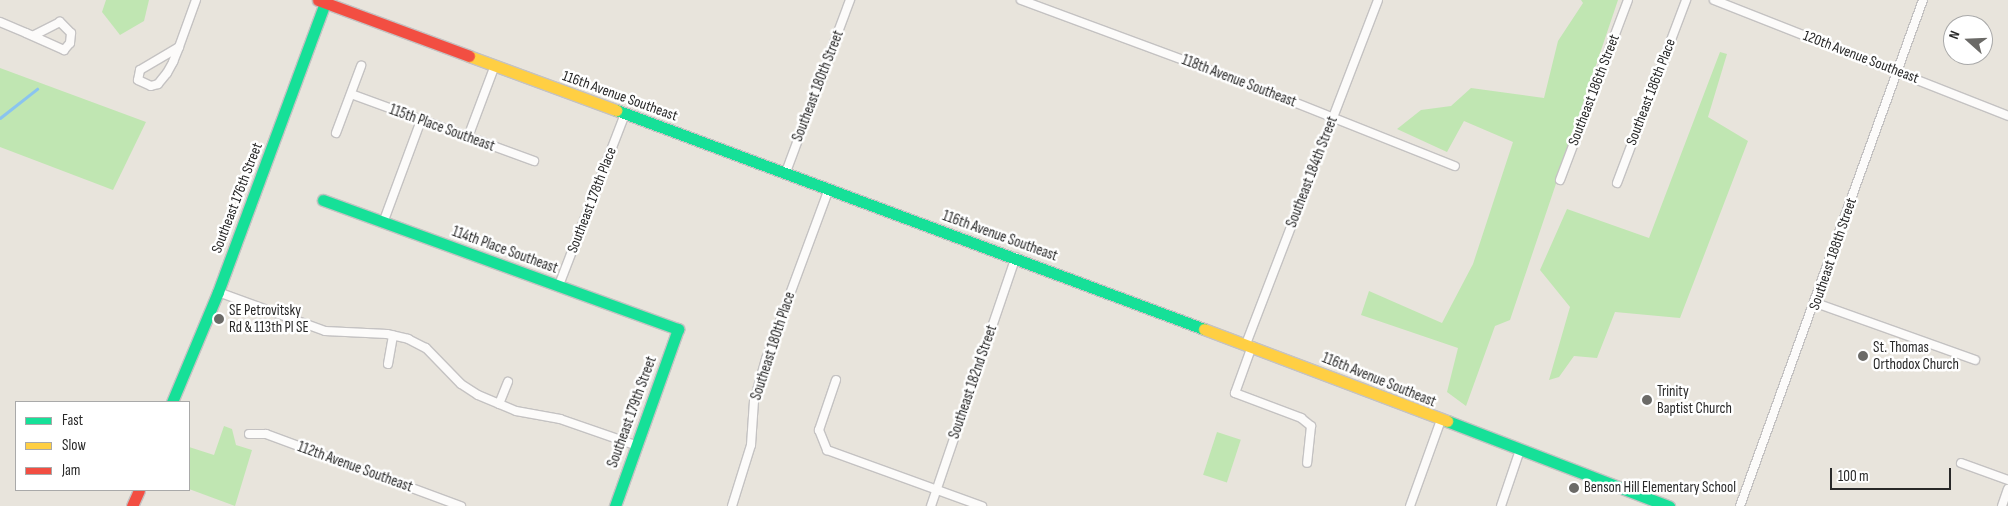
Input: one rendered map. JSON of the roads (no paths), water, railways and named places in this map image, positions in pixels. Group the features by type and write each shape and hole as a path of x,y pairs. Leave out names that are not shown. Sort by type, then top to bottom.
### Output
{"street":[{"path":"179,47 140,70 138,80 144,85 158,84 167,73 179,47 196,0"},
{"name":"Southeast 180th Street","path":"786,172 850,0"},
{"name":"118th Avenue Southeast","path":"1021,0 1333,117 1455,166"},
{"name":"Southeast 184th Street","path":"1307,463 1312,426 1301,418 1235,393 1249,345 1378,0"},
{"name":"Southeast 186th Street","path":"1560,180 1628,0"},
{"name":"Southeast 186th Place","path":"1616,183 1686,0"},
{"name":"120th Avenue Southeast","path":"1714,0 1896,70 2008,116"},
{"name":"Southeast 188th Street","path":"1740,506 1816,303 1896,70 1923,0"},
{"name":"116th Avenue Southeast","path":"323,1 830,190 1016,257 1669,506"},
{"name":"Southeast 176th Street","path":"172,401 218,292 323,1"},
{"path":"0,22 64,50 70,42 71,33 60,22 33,36"},
{"path":"468,137 494,65"},
{"path":"336,133 361,66"},
{"name":"115th Place Southeast","path":"351,94 534,161"},
{"name":"Southeast 178th Place","path":"559,286 625,114"},
{"path":"383,223 421,120"},
{"name":"Southeast 180th Place","path":"732,506 751,445 754,401 766,359 830,190"},
{"name":"114th Place Southeast","path":"323,200 678,329"},
{"name":"Southeast 182nd Street","path":"931,506 1016,257"},
{"path":"218,292 325,332 393,335 426,348 461,384 499,404 516,411 560,419 635,445"},
{"path":"1816,303 1975,360"},
{"name":"Southeast 179th Street","path":"614,506 678,329"},
{"path":"388,364 393,335"},
{"path":"836,380 819,430 827,450 982,506"},
{"path":"499,404 508,382"},
{"path":"1410,506 1441,420"},
{"name":"112th Avenue Southeast","path":"249,434 266,434 461,506"},
{"path":"1500,506 1520,450"},
{"path":"1961,463 2008,480"},
{"path":"2002,506 2008,489"},
{"path":"132,506 139,491"}],"waterway":[{"path":"0,118 37,89"}],"place":[{"name":"SE Petrovitsky Rd & 113th Pl SE","path":"219,319"},
{"name":"St. Thomas Orthodox Church","path":"1863,356"},
{"name":"Trinity Baptist Church","path":"1647,400"},
{"name":"Benson Hill Elementary School","path":"1574,488"}]}
